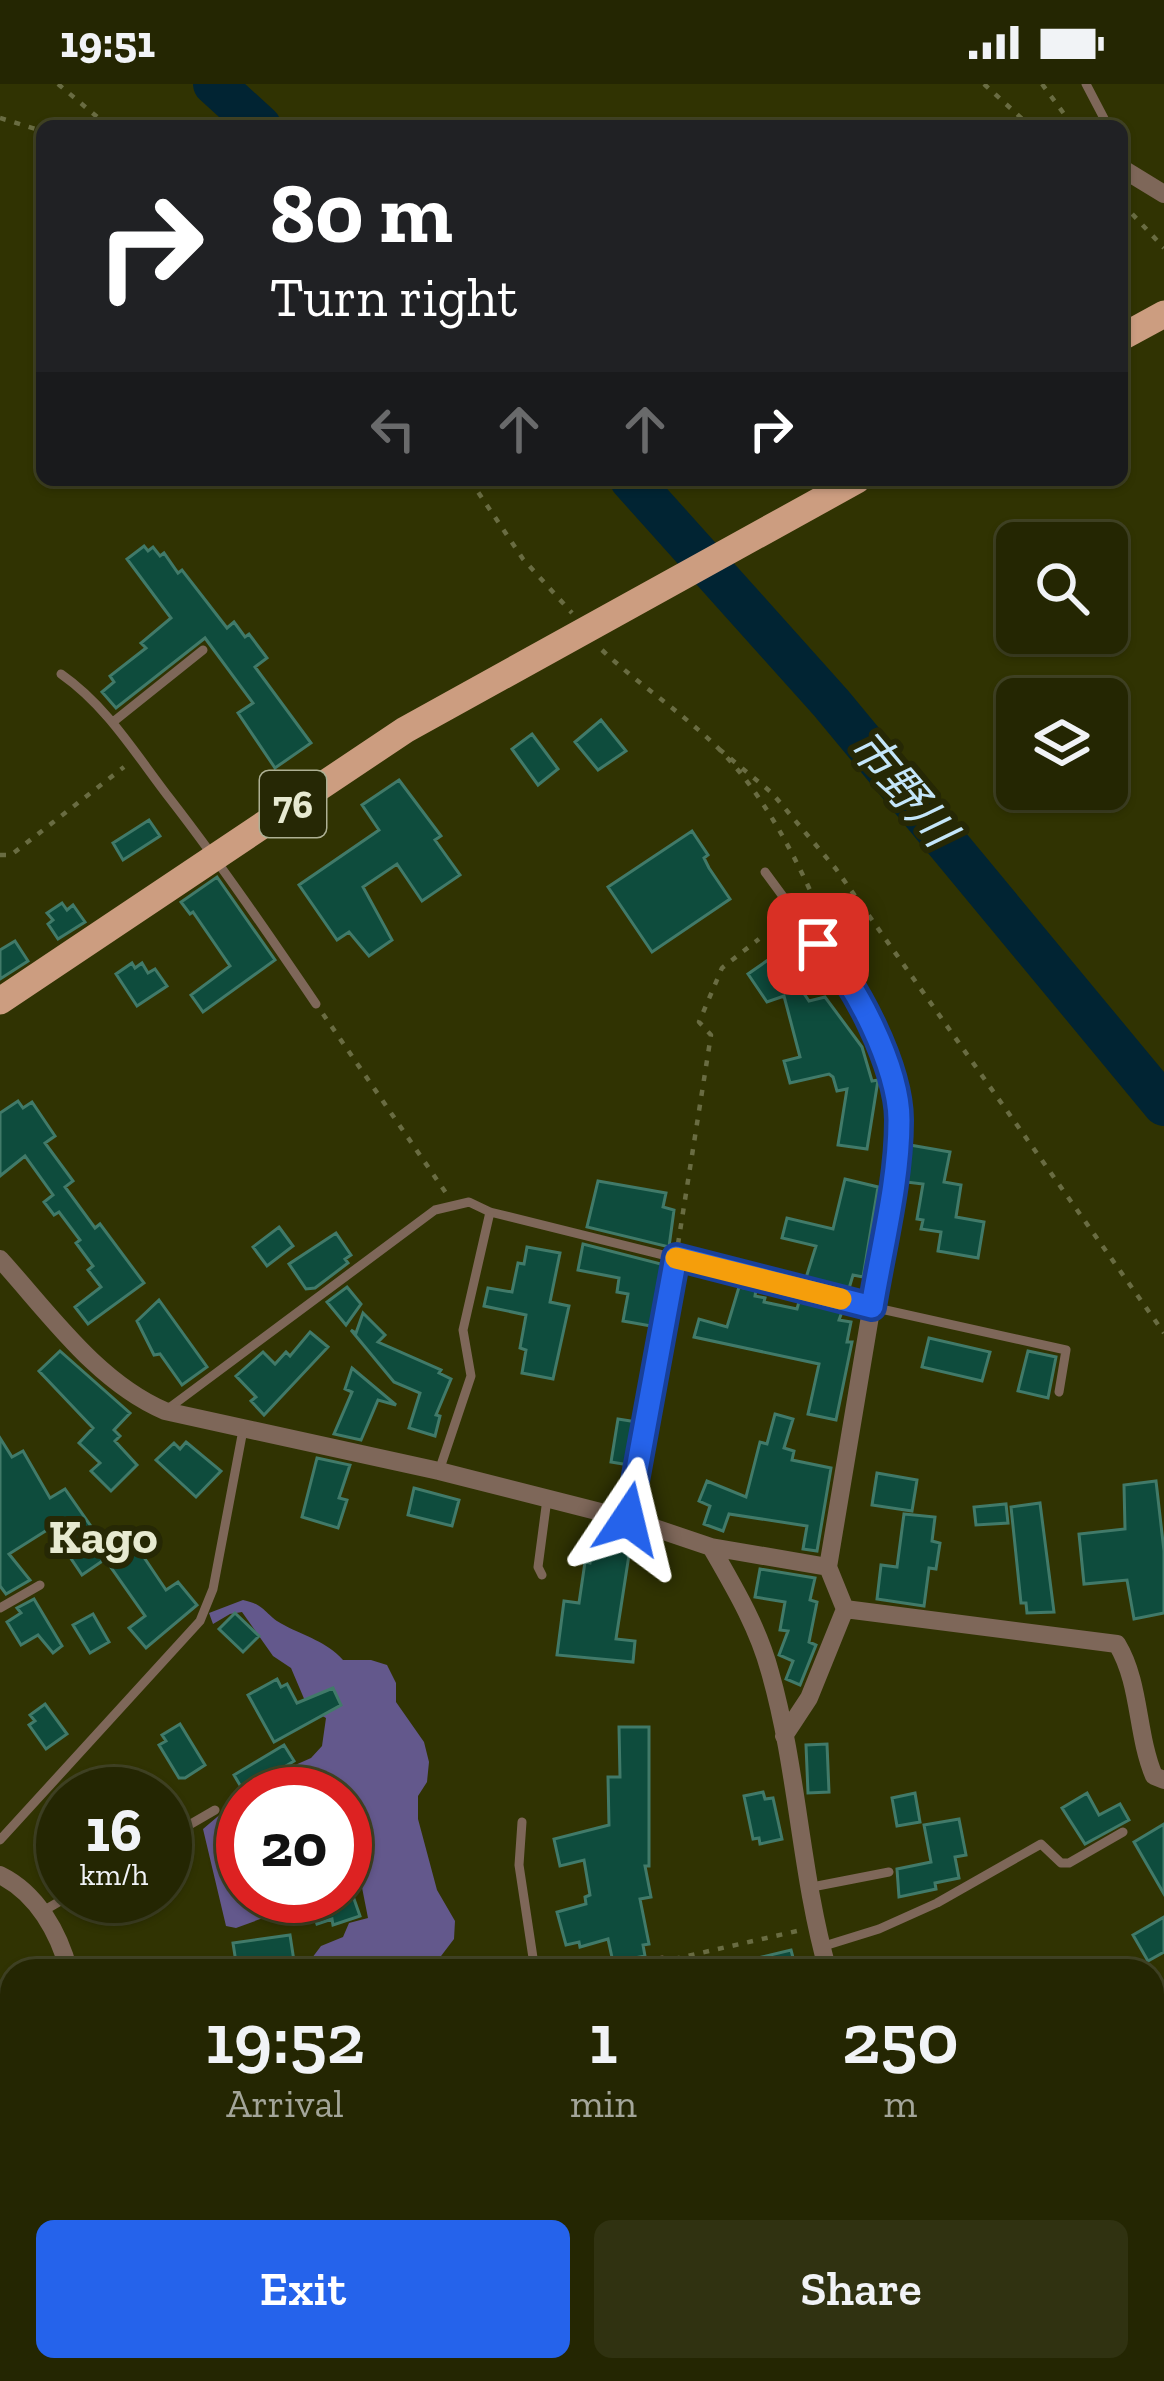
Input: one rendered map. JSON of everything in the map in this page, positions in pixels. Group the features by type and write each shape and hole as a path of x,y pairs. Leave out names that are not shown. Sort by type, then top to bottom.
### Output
{"main road":[{"path":"1128,334 1164,314"},
{"name":"76","path":"0,1000 405,730 584,622 845,486"}],"street":[{"path":"1128,165 1164,194"},
{"path":"784,1736 809,1698 844,1610 828,1567 895,1173 899,1115"},
{"path":"0,1259 113,1381 138,1400 165,1411 439,1471 628,1519 711,1547 828,1567"},
{"path":"711,1547 745,1606 770,1670 807,1888 825,1959"},
{"path":"844,1610 1117,1644 1130,1664 1147,1759 1154,1776 1164,1780"},
{"path":"0,1875 36,1904"},
{"path":"48,1923 64,1959"}],"lane":[{"path":"1086,84 1105,120"},
{"path":"112,722 203,650"},
{"path":"61,674 87,692 112,722 215,856 316,1004"},
{"path":"765,872 818,944 842,966 884,1059 899,1115"},
{"path":"165,1411 435,1210 469,1202 872,1307 1066,1350 1059,1392"},
{"path":"439,1471 471,1376 463,1330 490,1211"},
{"path":"628,1519 676,1257"},
{"path":"0,1840 200,1621 213,1589 243,1430"},
{"path":"542,1576 538,1568 547,1499"},
{"path":"0,1608 40,1586"},
{"path":"192,1823 214,1810"},
{"path":"522,1822 519,1865 533,1959"},
{"path":"819,1938 879,1929 937,1904 1041,1844 1061,1863 1069,1863 1123,1832"},
{"path":"807,1888 890,1872"}],"path":[{"path":"58,84 101,120"},
{"path":"985,84 1024,120"},
{"path":"1042,84 1069,120"},
{"path":"0,118 36,129"},
{"path":"1128,209 1164,248"},
{"path":"474,486 523,560 584,622 618,665 772,793 826,856 1164,1333"},
{"path":"719,749 772,820 826,927"},
{"path":"0,855 11,855 138,756"},
{"path":"676,1257 711,1035 699,1022 722,968 759,939"},
{"path":"316,1004 454,1205"},
{"path":"700,1959 819,1938"}],"shaded area":[{"path":"243,1600 343,1660 387,1665 396,1683 396,1702 424,1742 429,1762 427,1782 418,1796 418,1819 437,1890 455,1921 454,1939 439,1959 311,1959 321,1946 343,1937 349,1923 372,1923 372,1767 292,1767 322,1746 326,1718 308,1708 291,1668 273,1656 242,1612 213,1624 209,1613"},
{"path":"216,1818 216,1884 203,1829"}],"building":[{"path":"144,546 148,551 153,547 160,556 164,553 178,573 182,570 227,628 234,622 245,637 249,634 267,658 255,667 311,743 275,768 238,713 253,703 205,638 116,708 102,692 114,682 110,676 146,648 141,643 171,618 127,559"},
{"path":"601,720 626,751 598,770 575,742"},
{"path":"532,734 558,769 538,785 512,749"},
{"path":"399,780 441,836 435,840 460,875 422,901 397,864 363,887 392,940 369,956 349,932 337,940 299,885 379,830 362,805"},
{"path":"149,820 160,836 123,860 113,843"},
{"path":"692,831 730,899 652,952 608,887"},
{"path":"217,877 275,960 203,1012 191,995 230,966 181,902"},
{"path":"62,903 67,910 73,905 85,922 58,939 47,913"},
{"path":"15,941 28,961 0,979 0,950"},
{"path":"774,949 781,959 794,950 806,968 793,977 809,1001 825,997 862,1047 872,1081 878,1080 867,1149 838,1145 847,1089 837,1091 833,1077 790,1083 784,1061 800,1057 784,996 767,1002 748,974 768,960 775,963"},
{"path":"132,963 135,968 142,963 148,973 155,969 167,986 137,1006 116,974"},
{"path":"18,1101 23,1108 32,1102 55,1136 45,1143 73,1181 65,1187 144,1283 88,1324 75,1307 101,1287 88,1270 93,1266 76,1243 80,1240 59,1212 54,1215 44,1202 53,1195 25,1156 0,1176 0,1113"},
{"path":"910,1145 950,1152 944,1182 961,1185 956,1217 984,1222 978,1258 938,1251 941,1232 921,1229 923,1220 917,1219 923,1184 906,1182"},
{"path":"845,1179 878,1187 863,1277 853,1275 848,1292 805,1281 816,1246 782,1238 787,1218 833,1229"},
{"path":"598,1181 666,1193 663,1207 674,1210 669,1247 587,1227"},
{"path":"279,1227 293,1246 267,1266 253,1247"},
{"path":"336,1233 351,1255 345,1259 348,1263 315,1288 306,1289 289,1264"},
{"path":"583,1244 665,1265 651,1326 623,1321 628,1294 617,1292 619,1278 578,1270"},
{"path":"527,1247 560,1253 550,1302 569,1306 553,1379 522,1373 526,1350 520,1348 526,1315 484,1306 488,1288 512,1292"},
{"path":"347,1287 361,1304 346,1325 327,1302"},
{"path":"739,1287 756,1290 755,1296 765,1298 764,1302 797,1309 800,1298 843,1309 839,1320 851,1322 847,1342 852,1342 836,1420 808,1414 819,1364 694,1337 699,1319 727,1327"},
{"path":"159,1300 207,1367 182,1385 160,1354 154,1355 137,1321"},
{"path":"363,1313 385,1335 378,1342 451,1379 436,1415 440,1416 435,1436 409,1428 420,1393 394,1382 351,1330 356,1333"},
{"path":"310,1332 328,1347 264,1415 251,1401 256,1397 236,1376 263,1352 275,1364 286,1352 290,1356"},
{"path":"929,1338 990,1352 982,1381 922,1367"},
{"path":"60,1351 130,1413 114,1430 120,1436 115,1441 137,1465 111,1491 91,1471 100,1463 79,1443 93,1428 39,1371"},
{"path":"1028,1351 1056,1357 1048,1398 1018,1391"},
{"path":"352,1368 396,1405 378,1400 361,1440 334,1434 352,1392 345,1389"},
{"path":"775,1414 793,1419 784,1448 794,1451 792,1460 831,1468 817,1551 803,1549 807,1526 729,1514 723,1531 704,1524 710,1506 699,1501 707,1481 746,1497 760,1442 767,1444"},
{"path":"618,1419 637,1422 629,1465 611,1462"},
{"path":"0,1438 12,1457 23,1451 50,1498 65,1489 111,1555 82,1575 55,1525 9,1554 30,1580 6,1594 0,1586"},
{"path":"186,1442 221,1471 196,1497 156,1460 174,1443 180,1449"},
{"path":"317,1458 350,1465 339,1498 347,1500 338,1528 302,1517"},
{"path":"877,1473 917,1480 912,1511 872,1505"},
{"path":"1156,1481 1164,1551 1164,1613 1134,1619 1127,1580 1084,1584 1079,1534 1125,1529 1124,1485"},
{"path":"414,1488 459,1500 452,1526 408,1515"},
{"path":"1040,1503 1054,1612 1027,1613 1026,1603 1021,1603 1011,1507"},
{"path":"1006,1504 1008,1523 976,1525 974,1507"},
{"path":"904,1514 935,1517 932,1541 940,1543 936,1569 929,1568 924,1606 877,1599 881,1565 897,1567"},
{"path":"594,1537 631,1542 616,1639 635,1641 633,1662 557,1655 564,1601 579,1603"},
{"path":"137,1547 166,1590 178,1582 197,1605 146,1648 129,1628 145,1616 110,1566"},
{"path":"760,1569 815,1578 810,1600 817,1602 809,1642 816,1645 800,1685 786,1679 793,1661 779,1655 788,1631 780,1630 785,1602 755,1597"},
{"path":"34,1599 62,1646 53,1653 38,1635 21,1645 7,1622 21,1613 17,1608"},
{"path":"235,1613 259,1636 243,1652 219,1629"},
{"path":"93,1614 109,1642 90,1653 73,1625"},
{"path":"277,1679 281,1687 287,1684 297,1703 333,1688 341,1705 274,1742 248,1695"},
{"path":"45,1704 67,1734 46,1749 29,1725 35,1721 30,1715"},
{"path":"180,1724 205,1765 192,1773 192,1767 172,1767 159,1745 166,1741 162,1735"},
{"path":"619,1727 649,1727 649,1866 645,1866 651,1897 640,1899 649,1944 643,1945 645,1956 629,1959 612,1959 608,1939 580,1947 579,1942 566,1945 557,1912 586,1904 585,1897 590,1895 584,1860 560,1866 554,1839 609,1825 608,1777 620,1777"},
{"path":"827,1744 829,1792 808,1793 806,1745"},
{"path":"284,1745 294,1761 284,1767 247,1767"},
{"path":"763,1792 765,1799 773,1798 782,1839 760,1844 759,1838 753,1839 744,1796"},
{"path":"915,1793 920,1822 897,1826 892,1798"},
{"path":"1087,1793 1099,1815 1120,1804 1129,1820 1085,1844 1062,1808"},
{"path":"959,1819 966,1855 955,1857 959,1878 899,1897 897,1869 931,1862 924,1825"},
{"path":"1164,1824 1164,1894 1134,1842"},
{"path":"1164,1917 1164,1952 1147,1959 1133,1935"},
{"path":"290,1935 294,1959 235,1959 233,1943"},
{"path":"791,1950 793,1959 754,1959"}],"waterway":[{"name":"市野川","path":"214,84 253,120"},
{"name":"市野川","path":"636,486 831,703 1164,1105"}],"slow traffic":[{"path":"676,1258 841,1299"}],"district":[{"name":"Kago","path":"103,1536"}],"route":[{"path":"628,1519 676,1257 872,1307 895,1173 899,1115 862,1003 842,966 818,944"}]}
